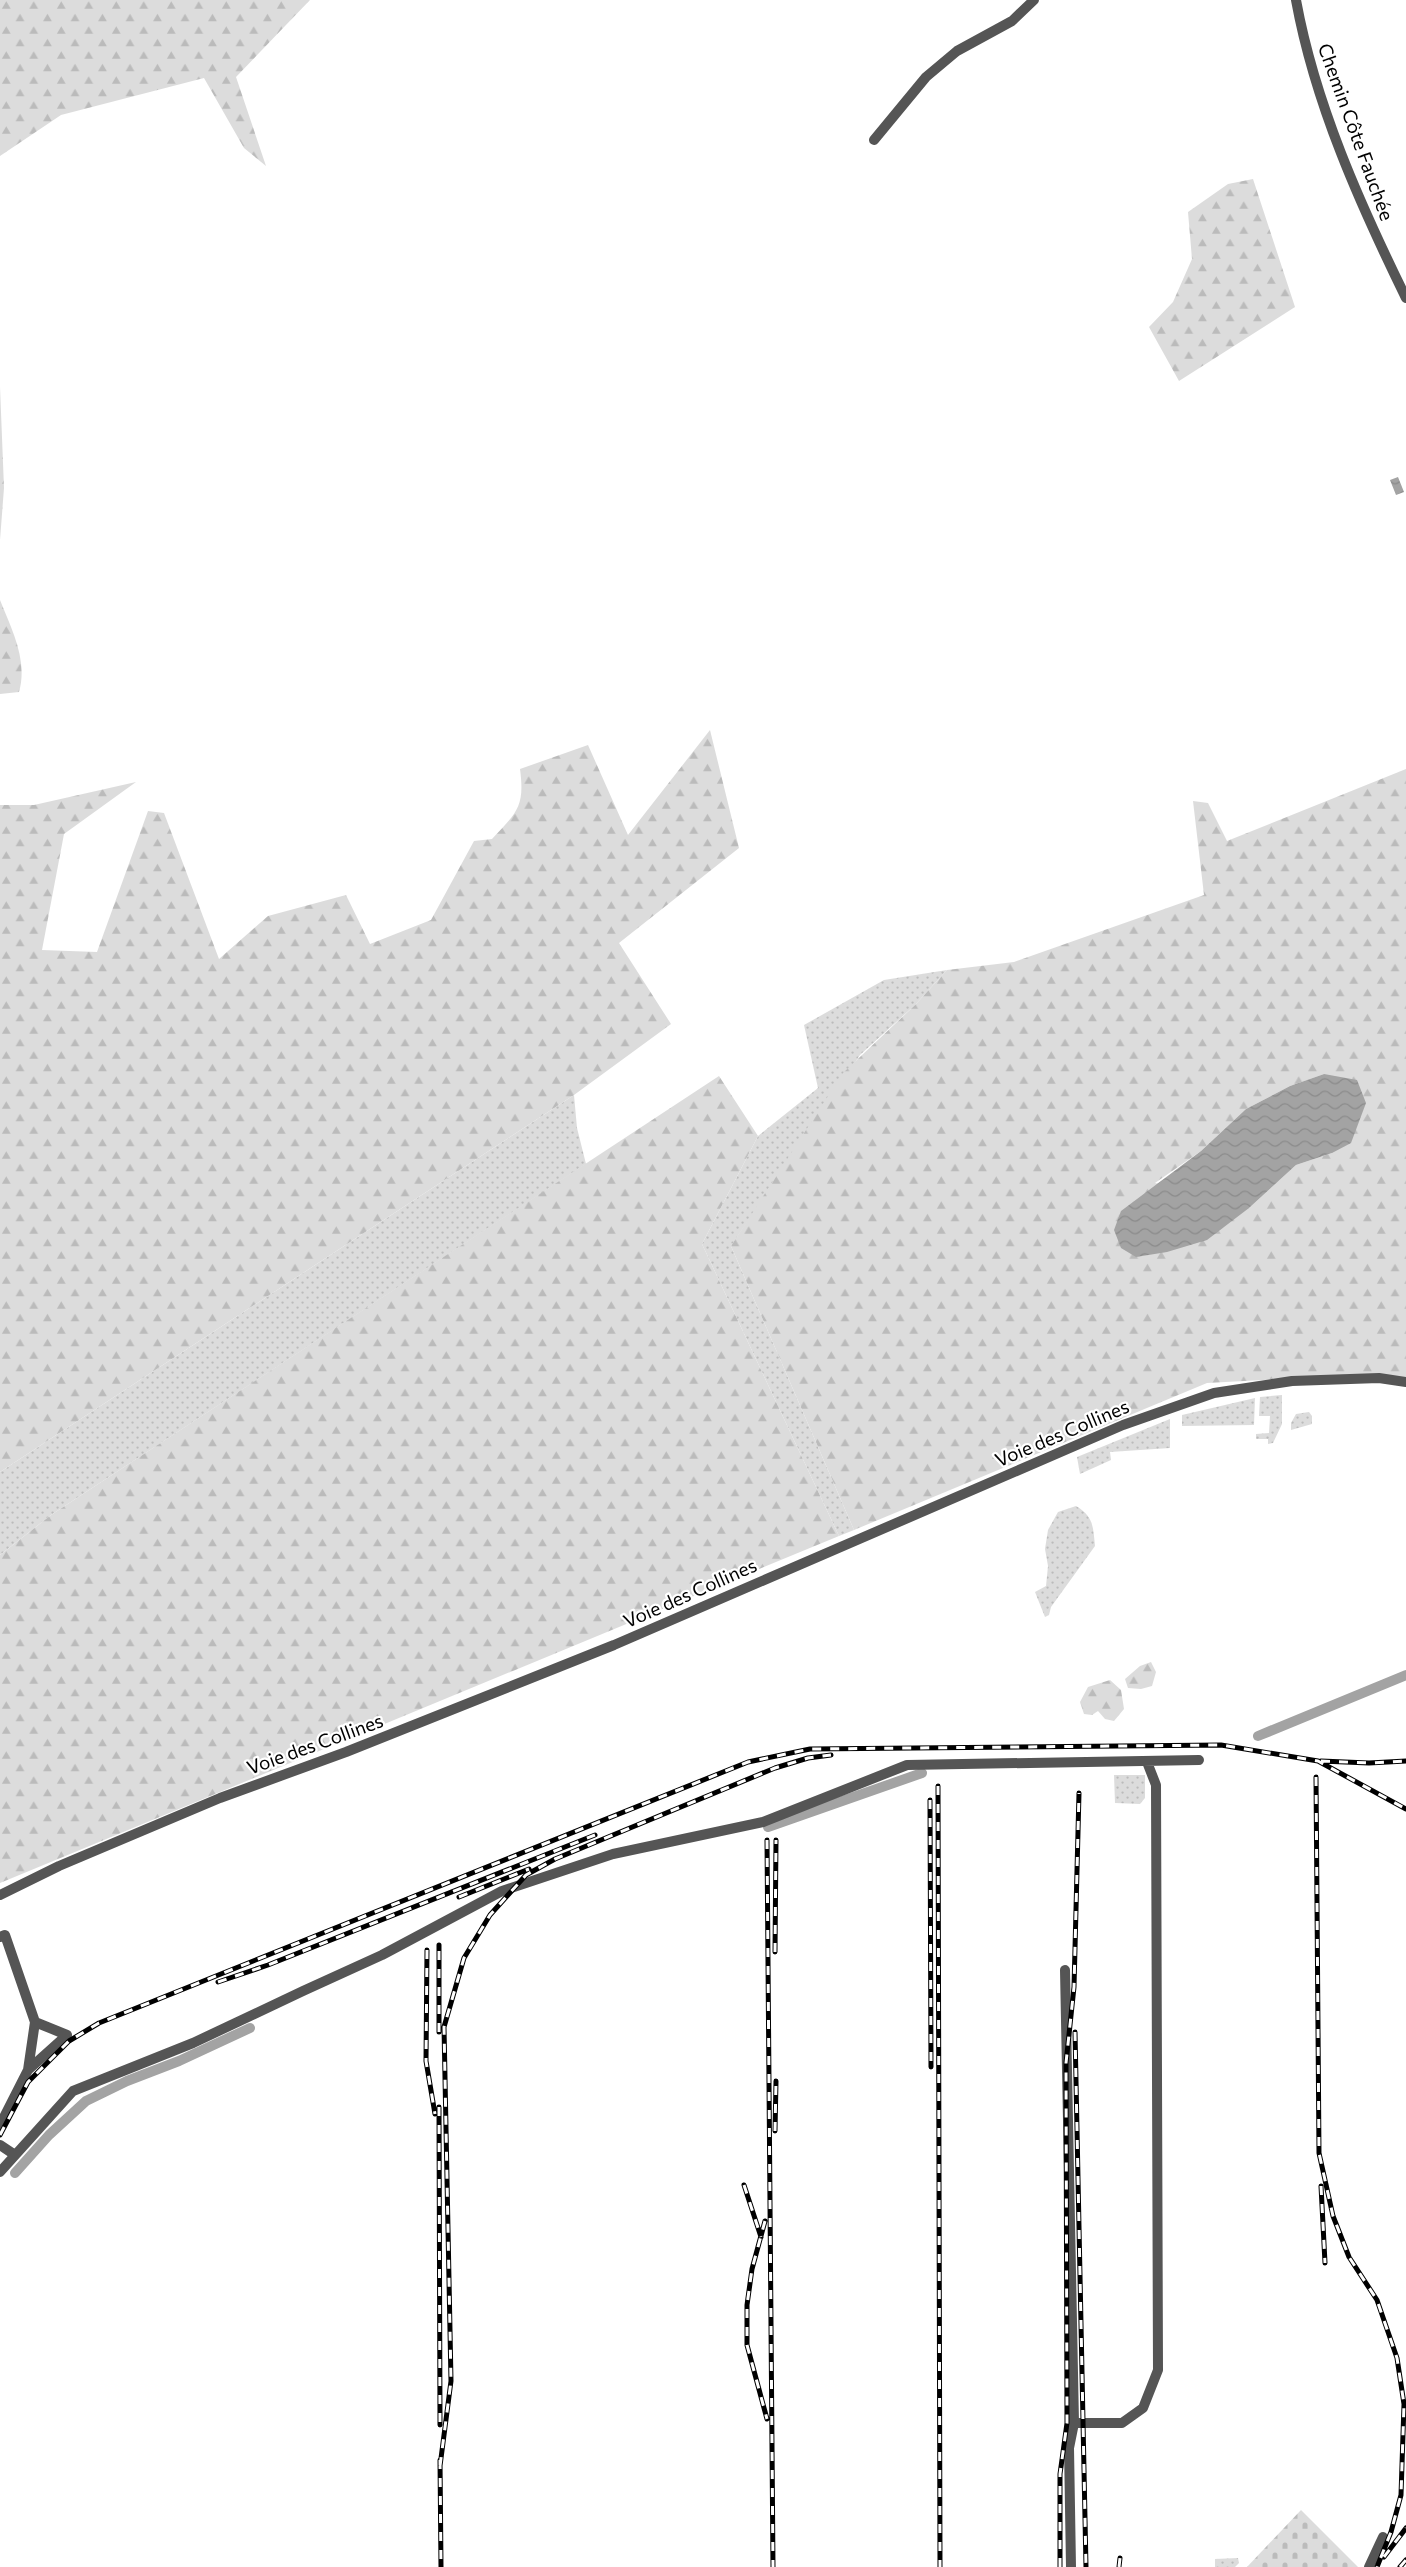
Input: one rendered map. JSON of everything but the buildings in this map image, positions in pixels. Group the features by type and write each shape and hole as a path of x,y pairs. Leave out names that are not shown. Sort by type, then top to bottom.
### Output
{"street":[{"name":"Chemin Côte Fauchée","path":"1298,1 1305,49 1319,91 1370,224 1406,298"},
{"path":"874,140 926,77 956,51 1012,21 1028,2"},
{"name":"Voie des Collines","path":"0,1895 59,1866 220,1798 346,1752 614,1645 1123,1425 1214,1394 1292,1381 1378,1378 1406,1382"},
{"path":"0,2172 73,2091 192,2043 382,1955 502,1891 613,1854 763,1822 907,1765 1199,1760"},
{"path":"1074,2423 1122,2423 1143,2408 1158,2370 1156,1785 1147,1762"},
{"path":"0,1937 5,1935 35,2022 28,2070 0,2125"},
{"path":"1065,1970 1074,2423 1069,2448 1071,2567"},
{"path":"28,2070 67,2036 35,2022"},
{"path":"0,2145 15,2155"},
{"path":"1369,2567 1383,2538"}],"green space":[{"path":"0,0 310,0 236,77 266,166 244,148 204,78 61,115 0,156"},
{"path":"1253,179 1295,307 1179,381 1149,327 1173,302 1192,259 1188,212 1228,184"},
{"path":"0,387 4,488 0,540"},
{"path":"0,600 14,634 22,668 19,692 0,694"},
{"path":"710,730 739,848 619,943 671,1024 574,1095 0,1472 0,805 34,805 136,782 64,834 42,950 97,952 148,811 164,813 219,959 268,916 346,895 370,944 431,920 474,841 492,839 513,815 520,801 520,769 588,745 628,835"},
{"path":"1406,769 1406,1380 1337,1376 1207,1383 854,1530 731,1246 843,1073 915,1005 947,970 1014,962 1204,895 1193,801 1208,803 1227,841","holes":["1324,1074 1332,1153 1296,1165 1249,1208 1155,1183 1201,1151 1246,1109 1290,1086"]},
{"path":"947,970 915,1005 860,1055 731,1246 854,1530 839,1536 702,1244 758,1136 818,1088 804,1025 884,980"},
{"path":"719,1076 758,1136 702,1244 839,1536 0,1883 0,1555 51,1515"},
{"path":"574,1095 577,1128 586,1164 51,1515 0,1555 0,1472"},
{"path":"1282,1395 1282,1424 1273,1443 1268,1444 1268,1439 1256,1439 1256,1434 1269,1433 1270,1416 1259,1416 1260,1397"},
{"path":"1255,1398 1254,1425 1182,1426 1182,1415"},
{"path":"1309,1412 1312,1416 1312,1424 1291,1430 1291,1423 1296,1414"},
{"path":"1170,1419 1170,1448 1110,1452 1111,1460 1080,1474 1077,1457"},
{"path":"1076,1506 1086,1514 1092,1523 1095,1546 1051,1607 1049,1615 1045,1617 1035,1592 1046,1586 1048,1566 1045,1549 1048,1530 1058,1512"},
{"path":"1151,1662 1156,1672 1152,1686 1141,1689 1128,1688 1125,1679 1140,1666"},
{"path":"1110,1680 1121,1690 1124,1709 1114,1721 1105,1719 1098,1711 1092,1715 1084,1714 1080,1702 1088,1687"},
{"path":"1114,1775 1145,1775 1145,1798 1140,1804 1115,1803"},
{"path":"1301,2510 1358,2567 1247,2567"},
{"path":"1238,2558 1239,2563 1235,2567 1215,2567 1215,2559"}],"water":[{"path":"1398,477 1404,492 1396,495 1390,480"},
{"path":"1324,1074 1357,1080 1366,1103 1351,1143 1332,1153 1296,1165 1249,1208 1207,1240 1167,1252 1136,1257 1121,1248 1114,1230 1121,1211 1201,1151 1246,1109 1290,1086"}],"waterway":[{"path":"1258,1736 1406,1675"},
{"path":"768,1827 922,1773"},
{"path":"15,2173 49,2135 86,2101 127,2081 179,2061 250,2028"}],"railway":[{"path":"0,2135 28,2082 69,2041 99,2023 748,1762 810,1749 1221,1745 1318,1761 1406,1809"},
{"path":"440,2466 451,2381 444,2027 464,1958 490,1915 526,1875 555,1859 775,1768 808,1758 831,1755"},
{"path":"1321,1761 1369,1763 1406,1761"},
{"path":"1316,1777 1319,2153 1333,2216 1349,2257 1377,2300 1397,2358 1404,2404 1401,2495 1391,2532 1377,2567"},
{"path":"938,1786 940,2567"},
{"path":"1060,2567 1060,2474 1067,2423 1066,2063 1074,1987 1079,1793"},
{"path":"930,1800 931,2067"},
{"path":"218,1982 268,1965 595,1835"},
{"path":"767,1840 773,2567"},
{"path":"775,1952 776,1840"},
{"path":"459,1897 529,1869"},
{"path":"439,1945 439,2032"},
{"path":"427,1950 426,2061 435,2114"},
{"path":"1075,2032 1086,2567"},
{"path":"775,2131 776,2081"},
{"path":"439,2107 440,2425"},
{"path":"744,2185 761,2237"},
{"path":"1321,2186 1325,2263"},
{"path":"765,2221 752,2269 747,2305 747,2345 767,2419"},
{"path":"440,2460 441,2567"},
{"path":"1384,2557 1406,2528"},
{"path":"1119,2567 1120,2558"},
{"path":"1400,2567 1406,2560"}]}
